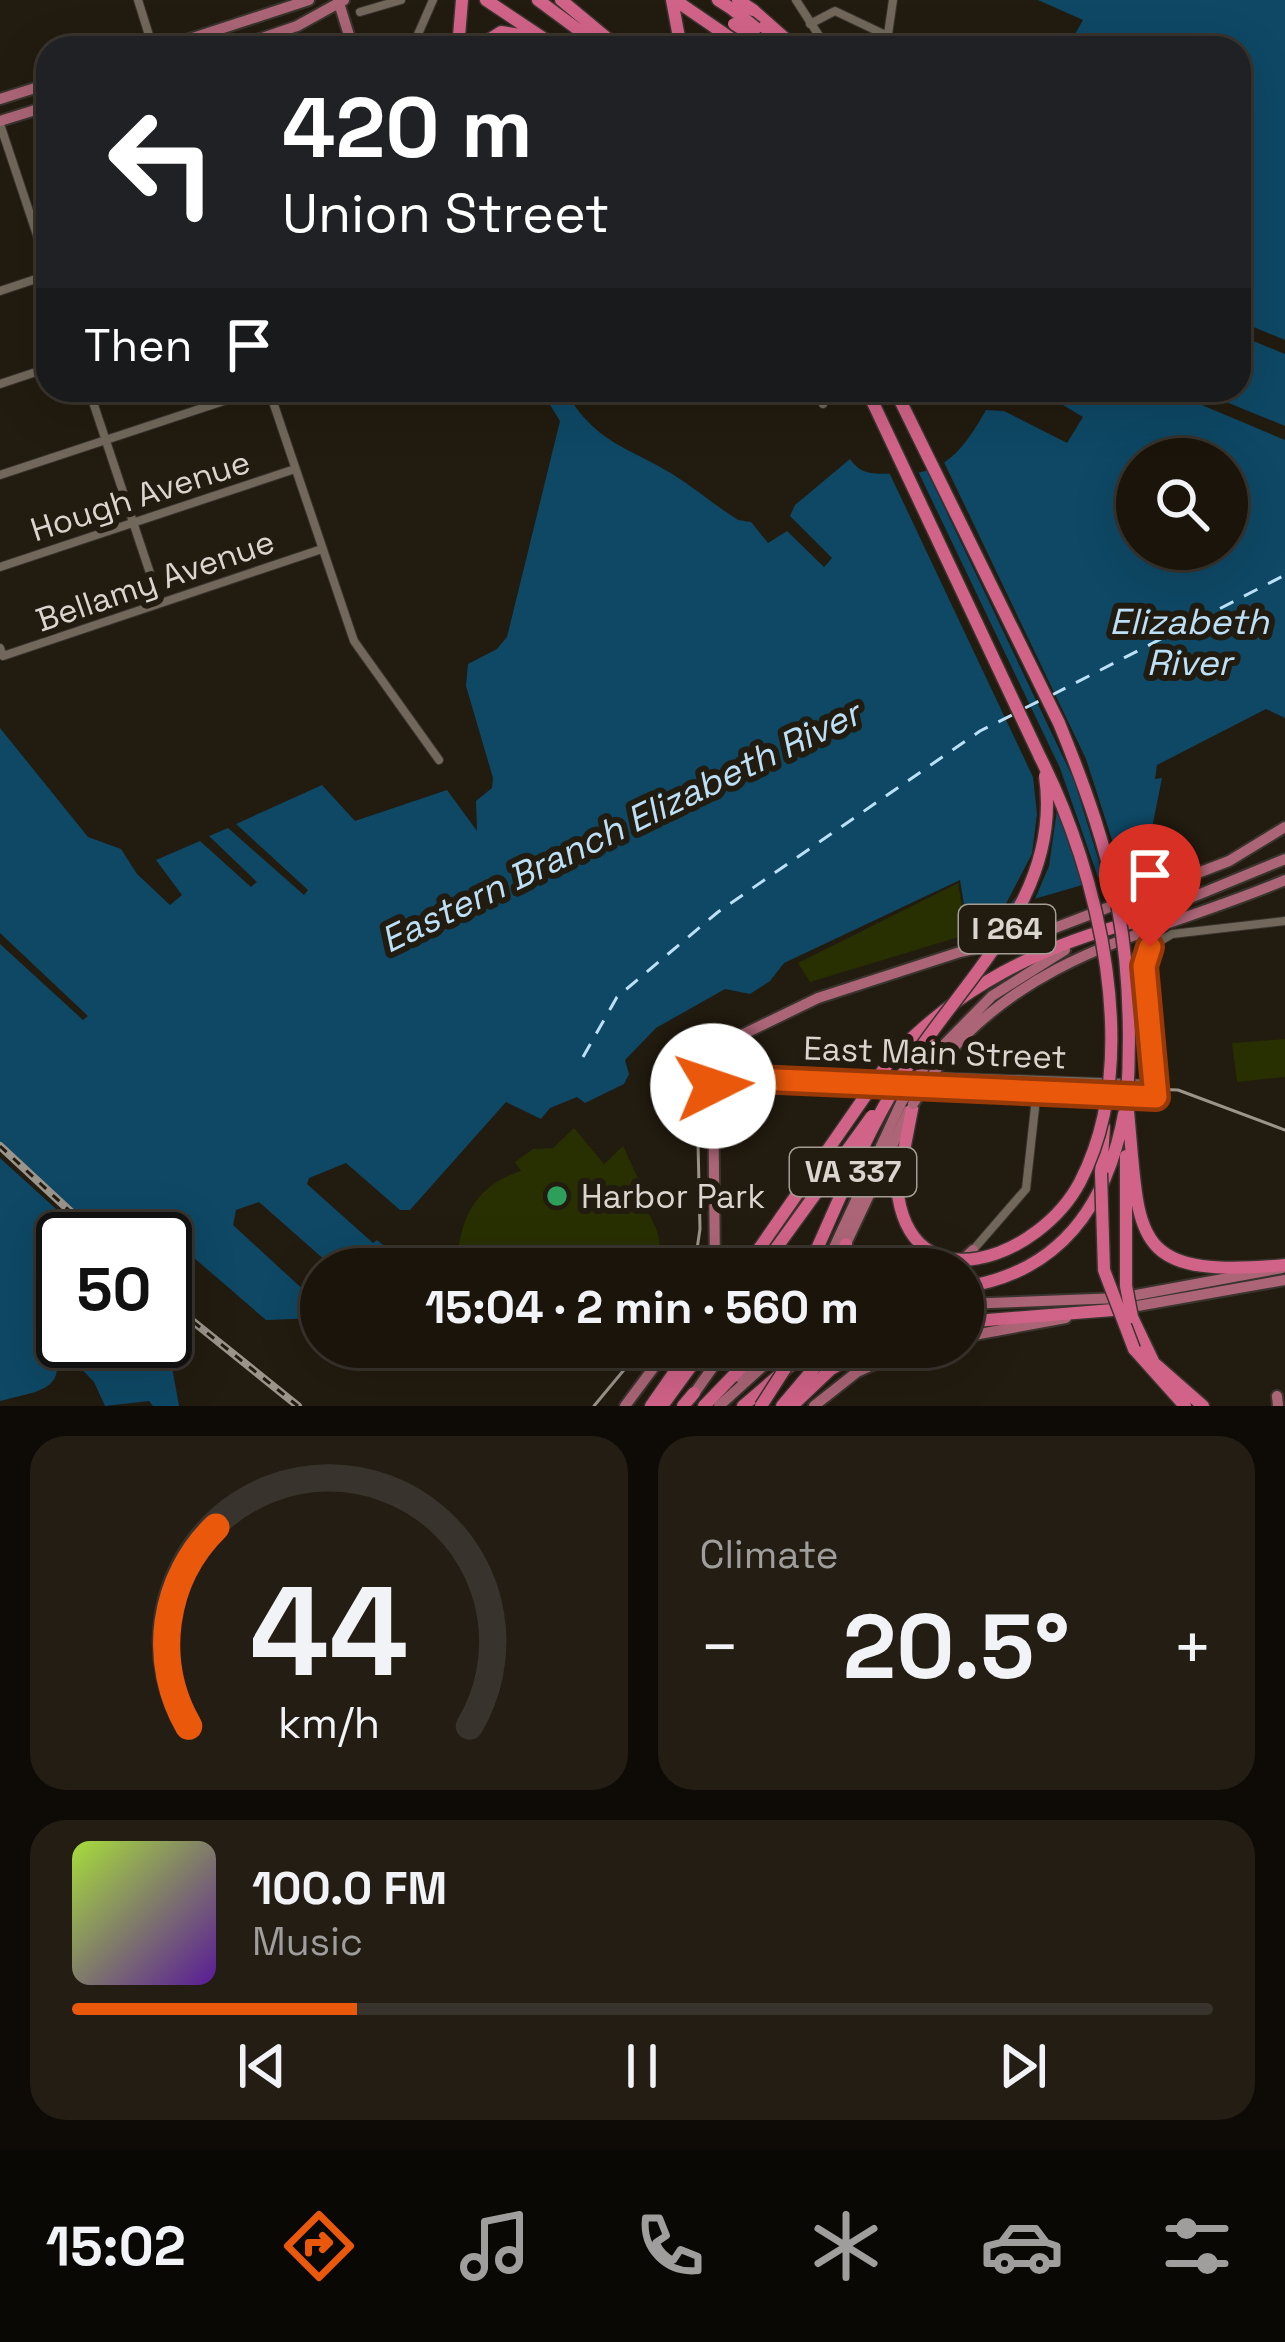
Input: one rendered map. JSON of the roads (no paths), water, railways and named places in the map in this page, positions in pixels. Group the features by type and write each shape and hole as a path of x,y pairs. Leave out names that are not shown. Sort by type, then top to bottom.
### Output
{"highway":[{"path":"459,36 462,0"},
{"path":"486,0 540,36"},
{"path":"538,0 586,36"},
{"path":"561,0 604,36"},
{"path":"680,36 680,1 727,11 774,36"},
{"path":"727,11 745,36"},
{"path":"727,11 745,36"},
{"path":"490,36 511,31 526,36"},
{"name":"I 264","path":"776,1248 1027,896 1047,816 1040,757 872,402"},
{"path":"902,402 1059,723 1103,837 1129,969 1126,1286 1132,1316 1154,1363 1203,1406"},
{"path":"909,402 924,443"},
{"path":"1040,757 1075,836 1100,934 1109,1018 1101,1246 1114,1307 1134,1349 1185,1406"},
{"path":"760,1248 891,1059 939,1014 1004,970 1069,940 1133,922"},
{"name":"VA 337","path":"818,1248 901,1076"},
{"path":"984,1284 1030,1267 1065,1242 1103,1192 1126,1101"},
{"path":"1126,1101 1142,1225 1151,1247 1164,1256 1195,1263 1285,1266"},
{"path":"907,1103 897,1187 905,1220 932,1249 967,1261 1005,1254 1044,1228 1074,1193 1106,1102"},
{"path":"844,1248 846,1244"},
{"path":"984,1320 1113,1310"},
{"path":"651,1406 677,1368"},
{"path":"662,1406 690,1368"},
{"path":"710,1405 744,1368"},
{"path":"761,1406 785,1368"},
{"path":"743,1406 787,1368"},
{"path":"782,1406 812,1368"},
{"path":"792,1406 835,1368"},
{"path":"684,1406 694,1393"}],"main road":[{"path":"196,36 309,0"},
{"path":"271,36 341,1 350,36"},
{"path":"0,99 36,88"},
{"path":"0,123 36,110"},
{"path":"715,1248 714,1074 727,1042 806,1003 960,952 1034,935 1282,837"},
{"path":"840,1248 907,1103 936,1061 1013,981 1060,952 1285,859"},
{"path":"936,1061 996,1007 1066,961 1285,880"},
{"path":"846,1244 860,1202"},
{"path":"984,1303 1120,1298 1285,1266"},
{"path":"984,1332 1285,1280"},
{"path":"625,1406 653,1368"},
{"path":"694,1393 712,1368"},
{"path":"726,1391 750,1368"},
{"path":"726,1391 756,1368"},
{"path":"814,1406 866,1368"}],"street":[{"path":"138,0 153,36"},
{"path":"361,12 401,0"},
{"path":"418,36 435,5 433,0"},
{"path":"796,0 818,36"},
{"path":"887,36 893,0"},
{"path":"809,24 836,11 885,36"},
{"path":"284,32 286,36"},
{"path":"0,123 36,235"},
{"path":"0,291 36,277"},
{"path":"0,384 36,372"},
{"path":"93,402 160,603"},
{"path":"0,476 221,402"},
{"path":"272,402 363,657 439,760"},
{"name":"Hough Avenue","path":"0,567 295,470"},
{"name":"Bellamy Avenue","path":"1,652 322,549"},
{"path":"1155,1084 1144,966 1150,947 1172,934 1285,921"},
{"name":"East Main Street","path":"714,1074 1155,1084 1156,1097 1038,1092 714,1074"},
{"path":"975,1248 1024,1193 1038,1080"}],"water":[{"path":"1038,0 1285,0 1285,340 1251,326 1251,36 1074,36 1083,20"},
{"path":"1251,340 1285,354 1285,426 1226,402 1251,402"},
{"path":"548,402 572,402 613,442 674,475 738,520 751,522 768,543 787,531 824,567 832,558 790,516 795,505 850,459 868,472 910,474 938,466 959,449 986,410 1004,411 1067,443 1083,417 1058,402 1195,402 1285,440 1285,718 1266,709 1157,765 1155,779 1162,778 1148,848 1121,868 1079,886 1003,908 981,926 967,923 960,880 784,963 770,981 750,994 725,989 656,1028 625,1060 629,1074 624,1084 585,1103 577,1097 550,1108 541,1119 506,1102 410,1210 400,1210 346,1163 309,1178 307,1184 373,1243 377,1240 386,1248 311,1248 259,1202 236,1210 233,1225 300,1287 300,1319 266,1320 192,1256 192,1212 36,1212 36,1368 57,1370 39,1391 0,1401 0,944 83,1020 88,1016 0,933 0,728 88,837 121,849 137,874 170,905 182,895 156,860 200,841 251,887 257,882 209,836 228,828 304,895 308,890 236,824 322,785 355,821 447,790 477,831 476,801 492,788 493,778 466,686 468,664 497,649 507,637 560,421"},
{"path":"81,1368 172,1368 179,1406 153,1406 149,1401 105,1406 94,1382"}],"tram line":[{"path":"697,1248 697,1100 705,1083 721,1073 1178,1090 1285,1130"},
{"path":"594,1406 626,1368"}],"railway":[{"path":"0,1146 71,1212"},
{"path":"192,1321 298,1406"}],"place":[{"name":"Harbor Park","path":"557,1196"}],"water label":[{"name":"Elizabeth River","path":"1189,642"},
{"name":"Eastern Branch Elizabeth River","path":"620,826"}]}
